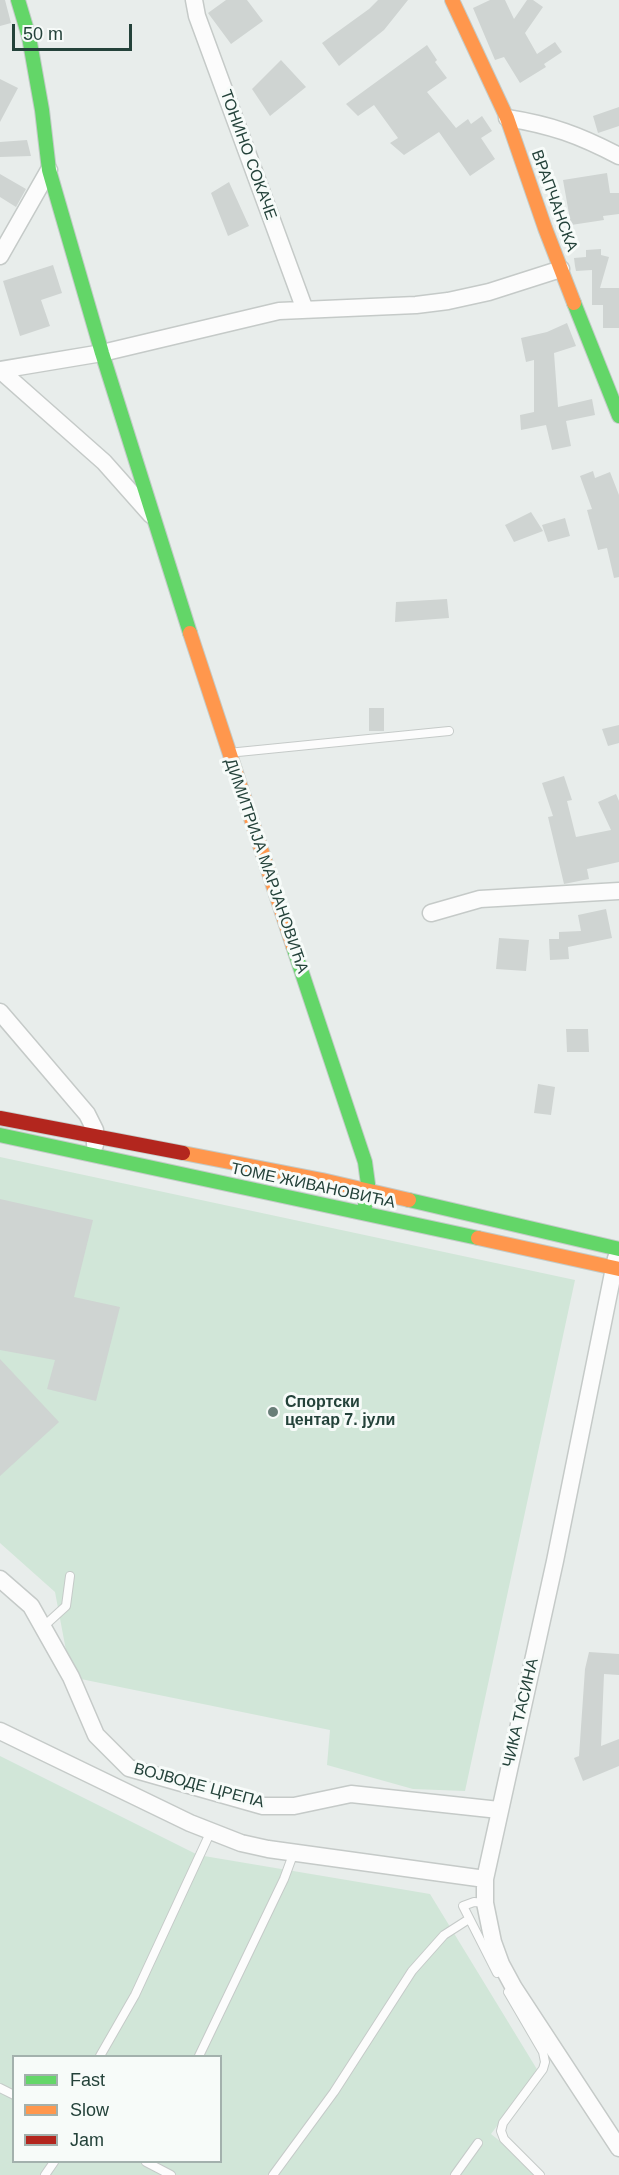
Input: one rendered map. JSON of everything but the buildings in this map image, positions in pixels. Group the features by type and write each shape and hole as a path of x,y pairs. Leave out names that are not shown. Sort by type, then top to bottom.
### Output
{"main road":[{"name":"ДИМИТРИЈА МАРЈАНОВИЋА","path":"18,0 29,37 42,110 49,170 102,353 228,753 363,1154 369,1179 364,1214"},
{"name":"ВРАПЧАНСКА","path":"452,0 507,117 561,269 619,416"},
{"name":"ТОМЕ ЖИВАНОВИЋА","path":"0,1118 369,1190 618,1249"},
{"name":"ТОМЕ ЖИВАНОВИЋА","path":"0,1135 617,1268"}],"street":[{"name":"ТОНИНО СОКАЧЕ","path":"194,0 197,16 305,310"},
{"path":"507,117 538,122 570,132 619,156"},
{"path":"0,256 49,170"},
{"path":"102,353 279,311 416,305 448,301 489,292 561,269"},
{"name":"ДИМИТРИЈА МАРЈАНОВИЋА","path":"0,370 102,353"},
{"name":"ДИМИТРИЈА МАРЈАНОВИЋА","path":"0,370 104,462 154,518"},
{"path":"431,913 480,899 619,891"},
{"path":"0,1012 78,1102 93,1123 96,1135 93,1155"},
{"name":"ЧИКА ТАСИНА","path":"618,1249 617,1268 555,1561 499,1810 485,1879 485,1903 493,1942 514,1989 619,2148"},
{"name":"ВОЈВОДЕ ЦРЕПА","path":"0,1579 31,1606 71,1677 96,1735 129,1768 263,1806 294,1806 351,1794 499,1810"},
{"path":"0,1731 99,1781 241,1843 485,1879"}],"lane":[{"path":"228,753 449,731"},
{"path":"43,1627 66,1606 70,1576"},
{"path":"101,2055 135,1995 211,1831"},
{"path":"199,2055 284,1879 294,1852"},
{"path":"485,1903 474,1902 463,1906 485,1952 543,2052 545,2062 543,2069 503,2123 501,2131 504,2139 540,2175"},
{"path":"273,2175 334,2092 412,1971 444,1935 469,1919"},
{"path":"455,2175 478,2144"},
{"path":"149,2163 171,2175"}],"green space":[{"name":"Спортски центар 7. јули","path":"0,1157 575,1280 465,1791 413,1789 327,1765 330,1730 71,1677 55,1592 0,1543"},
{"path":"0,1756 198,1855 430,1894 538,2071 491,2134 542,2175 0,2175"}],"traffic: fast":[{"path":"18,0 29,37 42,110 49,170 102,353 190,633"},
{"path":"574,303 619,416"},
{"path":"293,946 365,1162 368,1184 364,1213"},
{"path":"0,1135 478,1238"},
{"path":"409,1200 619,1249"}],"traffic: slow":[{"path":"452,0 507,118 574,303"},
{"path":"190,633 293,946"},
{"path":"183,1153 322,1180 409,1200"},
{"path":"478,1238 619,1269"}],"traffic: jam":[{"path":"0,1118 183,1153"}],"place":[{"name":"Спортски центар 7. јули","path":"273,1412"}]}
